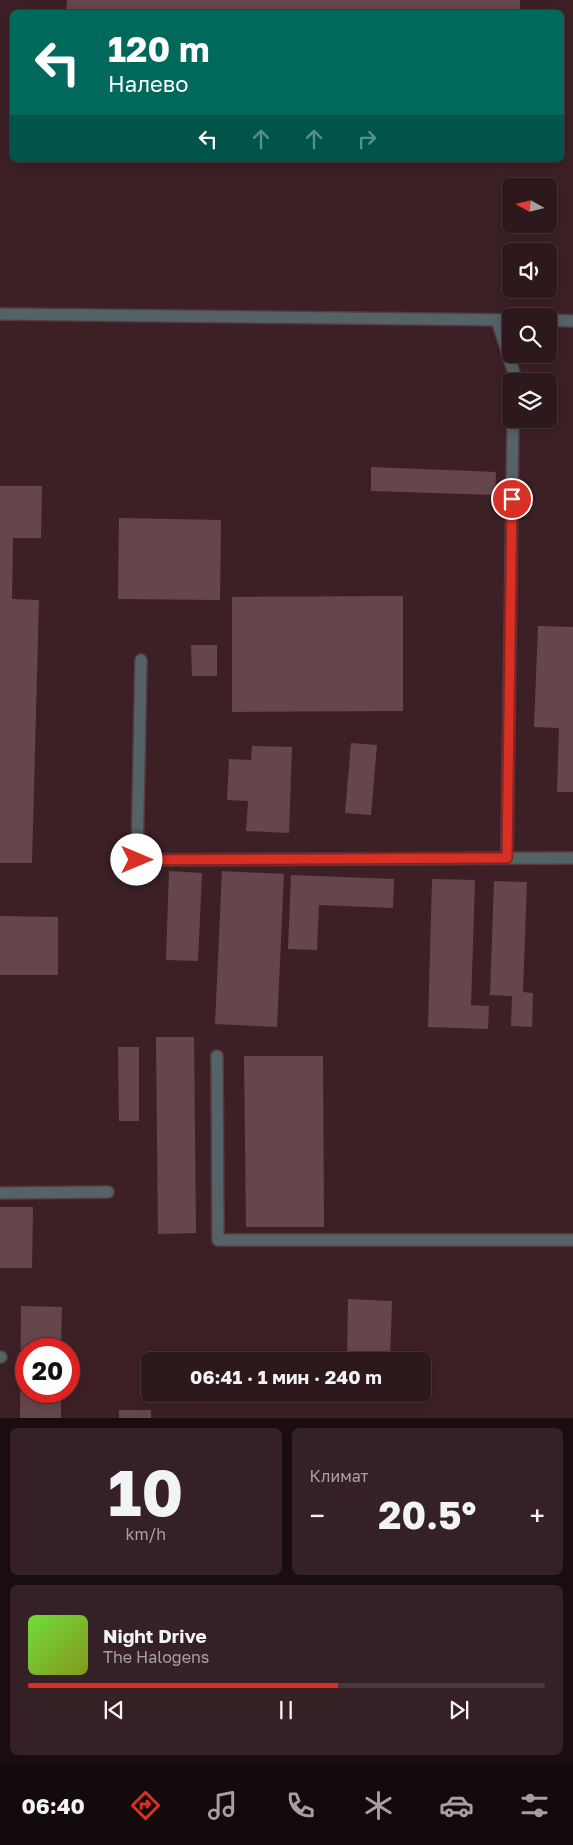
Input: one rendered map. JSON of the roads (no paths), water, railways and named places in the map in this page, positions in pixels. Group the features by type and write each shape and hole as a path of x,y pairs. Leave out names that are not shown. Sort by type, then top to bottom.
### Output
{"lane":[{"path":"0,314 502,320"},
{"path":"497,320 514,373"},
{"path":"557,320 573,320"},
{"path":"507,858 513,428"},
{"path":"141,660 137,860 573,858"},
{"path":"218,1056 218,1240 573,1240"},
{"path":"0,1193 108,1192"}]}
